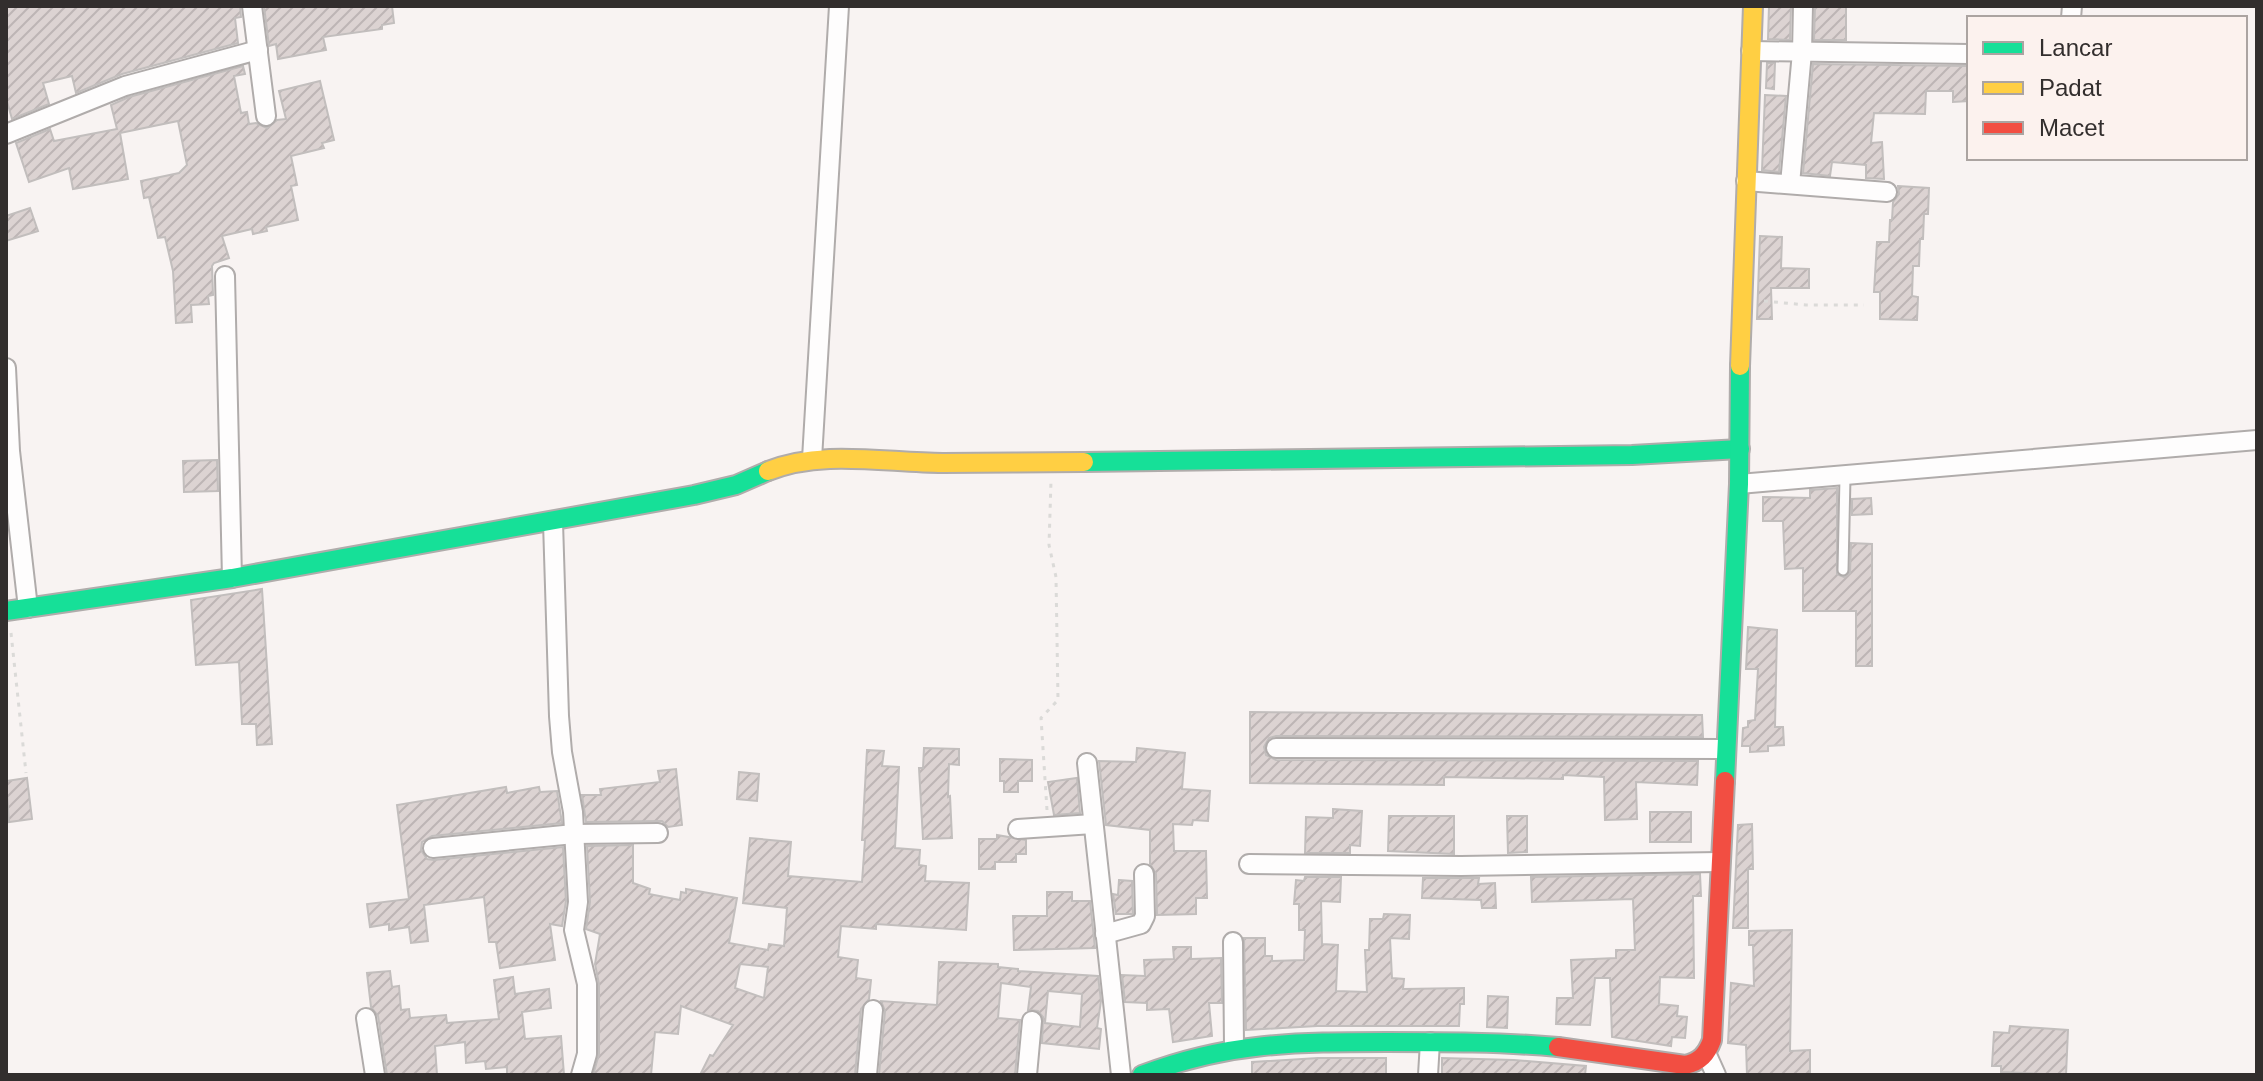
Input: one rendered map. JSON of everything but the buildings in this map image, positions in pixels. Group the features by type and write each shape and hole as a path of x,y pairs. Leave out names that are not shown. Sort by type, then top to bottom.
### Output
{"street":[{"path":"252,6 266,116"},
{"path":"812,459 839,6"},
{"path":"1142,1075 1175,1061 1234,1046 1273,1042 1430,1042 1593,1051 1685,1065 1696,1064 1707,1055 1712,1040 1739,484 1741,300 1753,6"},
{"path":"1790,184 1803,6"},
{"path":"6,134 125,86 258,50"},
{"path":"1751,51 1967,54"},
{"path":"1746,181 1887,192"},
{"path":"225,276 232,578"},
{"path":"6,368 8,451 28,608"},
{"path":"1739,484 2257,440"},
{"path":"7,611 232,578 553,522 722,488 755,479 783,465 812,459 1052,462 1632,455 1740,449"},
{"path":"553,522 559,716 574,834 578,902 574,930 587,984 587,1054 581,1075"},
{"path":"1276,748 1725,749"},
{"path":"1087,763 1121,1075"},
{"path":"1018,829 1093,824"},
{"path":"433,848 574,834 658,833"},
{"path":"1249,864 1461,866 1719,862"},
{"path":"1105,934 1141,924 1145,916 1144,874"},
{"path":"1233,942 1234,1046"},
{"path":"867,1075 873,1010"},
{"path":"366,1018 375,1075"},
{"path":"1027,1075 1032,1021"},
{"path":"1428,1075 1430,1042"},
{"path":"1707,1055 1716,1075"}],"lane":[{"path":"1843,570 1845,477"}],"path":[{"path":"1741,300 1864,305"},
{"path":"1048,827 1041,718 1058,700 1056,577 1049,545 1052,462"},
{"path":"7,611 26,773"}],"traffic: fast":[{"path":"1725,781 1739,484 1740,366"},
{"path":"1084,462 1632,455 1740,449"},
{"path":"6,611 232,578 694,495 736,485 768,471"},
{"path":"1142,1075 1204,1056 1263,1046 1451,1042 1558,1047"}],"traffic: slow":[{"path":"1740,366 1753,6"},
{"path":"768,471 810,460 832,459 943,463 1084,462"}],"traffic: jam":[{"path":"1558,1047 1685,1065 1702,1057 1708,1049 1712,1040 1725,781"}]}
